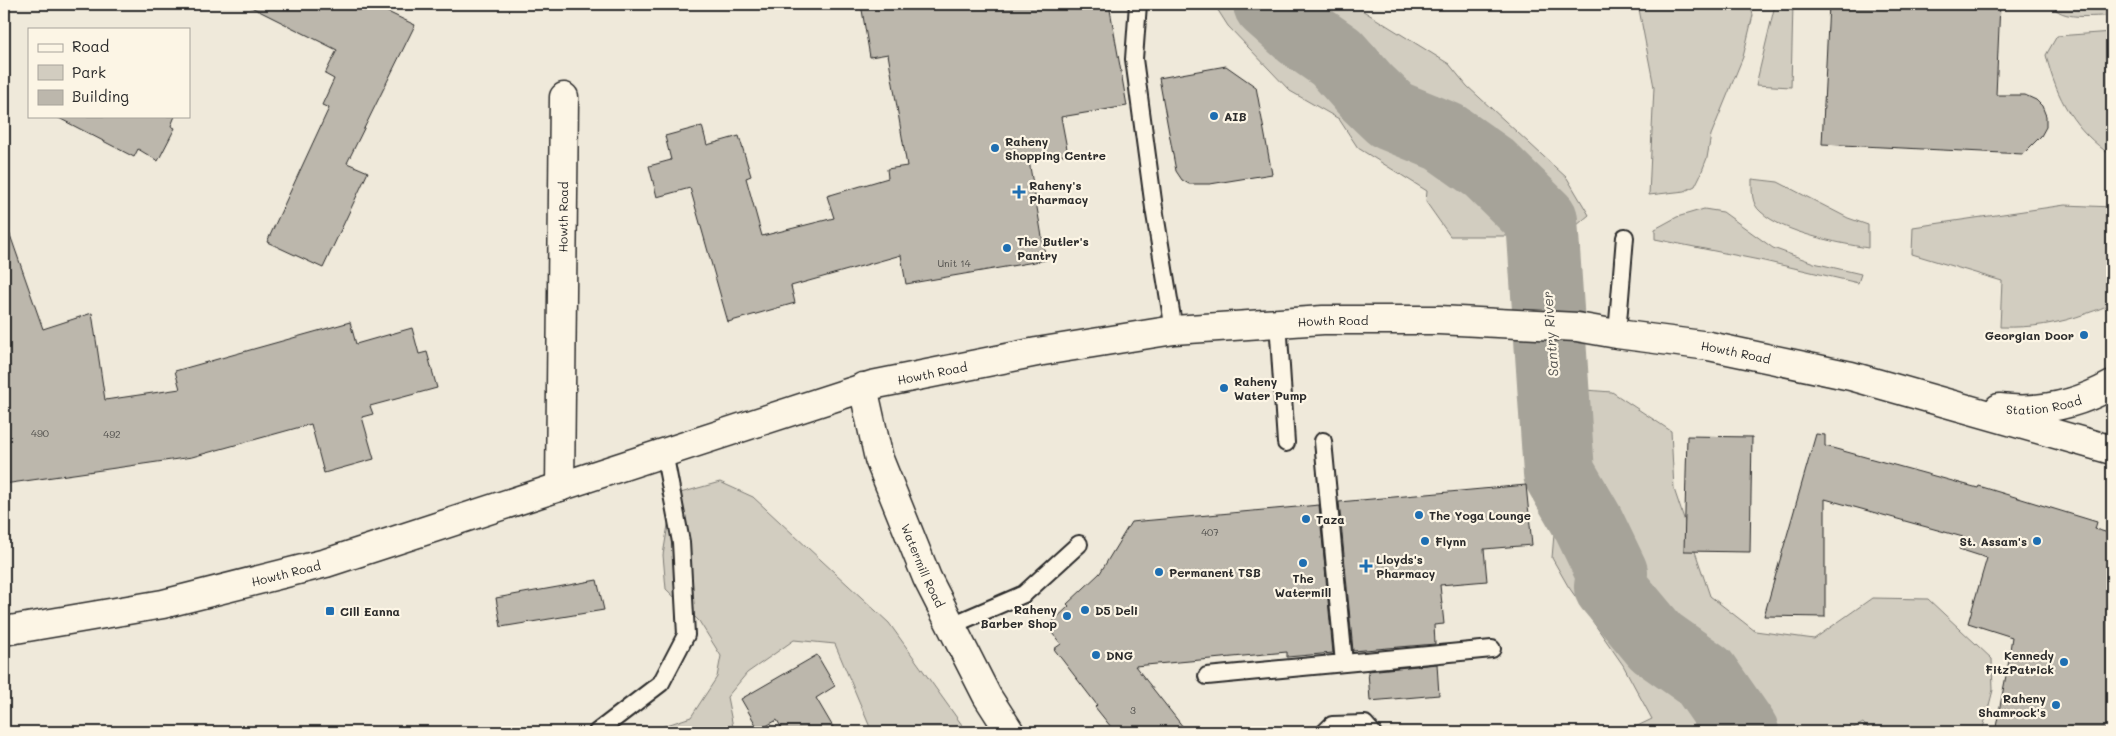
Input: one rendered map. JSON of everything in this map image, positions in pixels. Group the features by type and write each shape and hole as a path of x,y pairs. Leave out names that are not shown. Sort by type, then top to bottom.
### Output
{"main road":[{"name":"Howth Road","path":"560,488 564,96"},
{"name":"Howth Road","path":"4,631 163,604 326,563 560,488 863,387 1037,352 1174,330 1278,321 1439,320 1577,327 1709,346 1851,376 2112,450"},
{"name":"Station Road","path":"1941,401 2013,410 2056,407 2096,394 2112,385"},
{"name":"Watermill Road","path":"863,387 879,459 927,578 987,696 1010,732"}],"lane":[{"path":"1138,4 1134,59 1154,208 1174,330"},
{"path":"1617,334 1626,237"},
{"path":"1278,321 1286,444"},
{"path":"1323,441 1344,663"},
{"path":"597,732 661,683 686,635 681,542 664,452"},
{"path":"952,625 1024,594 1079,544"},
{"path":"1207,676 1492,649"},
{"path":"1325,732 1332,725 1365,724 1372,732"}],"green space":[{"path":"1214,4 1352,4 1449,64 1467,86 1567,178 1589,215 1564,236 1450,236 1426,202 1427,191 1358,148 1339,119 1290,91 1228,26"},
{"path":"1638,4 1750,4 1753,15 1743,57 1711,135 1707,158 1695,186 1685,191 1649,195 1654,87"},
{"path":"1781,4 1793,4 1791,87 1756,85 1774,9"},
{"path":"2051,4 2112,4 2112,16 2087,17 2070,15 2056,10"},
{"path":"2112,32 2112,156 2087,135 2069,112 2056,86 2046,55 2057,36"},
{"path":"1752,179 1778,182 1848,218 1868,225 1868,248 1812,236 1783,226 1771,219 1755,205"},
{"path":"2065,205 2112,207 2112,302 2100,309 2077,317 2023,327 2000,327 2002,281 1912,254 1913,227"},
{"path":"1704,209 1723,212 1773,248 1814,263 1861,274 1858,283 1764,261 1655,239 1655,229 1677,217"},
{"path":"1531,386 1612,392 1671,431 1674,489 1710,596 1755,631 1814,639 1872,598 1928,599 1992,659 1993,690 1982,732 1872,732 1863,723 1846,732 1625,732 1652,719 1623,665 1568,586 1552,558 1555,522 1526,460 1522,401"},
{"path":"720,482 753,497 889,623 967,732 872,732 835,644 794,640 747,673 727,697 734,732 646,732 691,717 717,677 721,656 699,621 666,589 663,555 673,495"}],"building":[{"path":"245,4 371,4 415,25 347,163 368,172 323,268 267,242 329,108 322,105 334,79 325,74 337,50"},
{"name":"Raheny Shopping Centre","path":"861,4 1109,4 1127,106 1061,117 1068,154 1029,161 1046,260 906,284 901,255 791,286 795,303 728,322 690,188 657,197 649,166 671,160 665,136 702,126 707,145 739,136 751,176 746,178 762,236 834,218 827,196 888,178 887,169 907,166 888,54 870,57"},
{"path":"1829,4 2000,4 1996,95 2025,95 2036,100 2042,106 2046,116 2046,127 2041,136 2023,154 1822,144"},
{"name":"AIB","path":"1226,66 1256,87 1272,174 1210,184 1189,184 1182,180 1176,171 1159,78"},
{"path":"59,118 174,118 171,126 175,128 158,161 138,149 134,157"},
{"path":"4,232 9,232 43,329 92,313 105,400 180,389 175,371 350,322 356,344 412,328 419,354 427,352 437,388 370,406 373,414 362,417 374,459 324,473 311,424 192,457 4,484"},
{"path":"1816,434 1825,435 1825,446 1978,488 1979,486 2097,522 2095,529 2112,534 2112,709 2108,732 1995,732 2012,637 1968,623 1987,558 1959,549 1963,537 1825,499 1825,617 1764,616"},
{"path":"1687,436 1752,437 1750,552 1684,551"},
{"path":"1526,485 1532,545 1484,549 1487,581 1440,585 1444,624 1434,625 1435,644 1353,651 1339,502"},
{"path":"1319,505 1333,653 1287,657 1287,652 1135,666 1187,732 1115,732 1054,649 1061,644 1047,627 1069,606 1067,604 1100,573 1131,522"},
{"path":"597,580 604,610 501,627 496,598"},
{"path":"817,655 835,686 816,698 836,732 784,732 777,720 759,730 741,699"},
{"path":"1437,664 1439,695 1370,701 1368,671"}],"waterway":[{"name":"Santry River","path":"1269,4 1303,34 1336,57 1367,92 1391,115 1445,137 1489,168 1542,220 1559,473 1588,523 1612,573 1610,587 1656,642 1704,676 1743,732"}],"place":[{"name":"AIB","path":"1214,116"},
{"name":"Raheny Shopping Centre","path":"995,148"},
{"name":"Raheny's Pharmacy","path":"1019,192"},
{"name":"The Butler's Pantry","path":"1007,248"},
{"name":"Georgian Door","path":"2084,335"},
{"name":"Raheny Water Pump","path":"1224,388"},
{"name":"The Yoga Lounge","path":"1419,515"},
{"name":"Taza","path":"1306,519"},
{"name":"Flynn","path":"1425,541"},
{"name":"St. Assam's","path":"2037,541"},
{"name":"The Watermill","path":"1303,563"},
{"name":"Lloyds's Pharmacy","path":"1366,566"},
{"name":"Permanent TSB","path":"1159,572"},
{"name":"D5 Deli","path":"1085,610"},
{"name":"Cill Eanna","path":"330,611"},
{"name":"Raheny Barber Shop","path":"1067,616"},
{"name":"DNG","path":"1096,655"},
{"name":"Kennedy FitzPatrick","path":"2064,662"},
{"name":"Raheny Shamrock's","path":"2056,705"}]}
